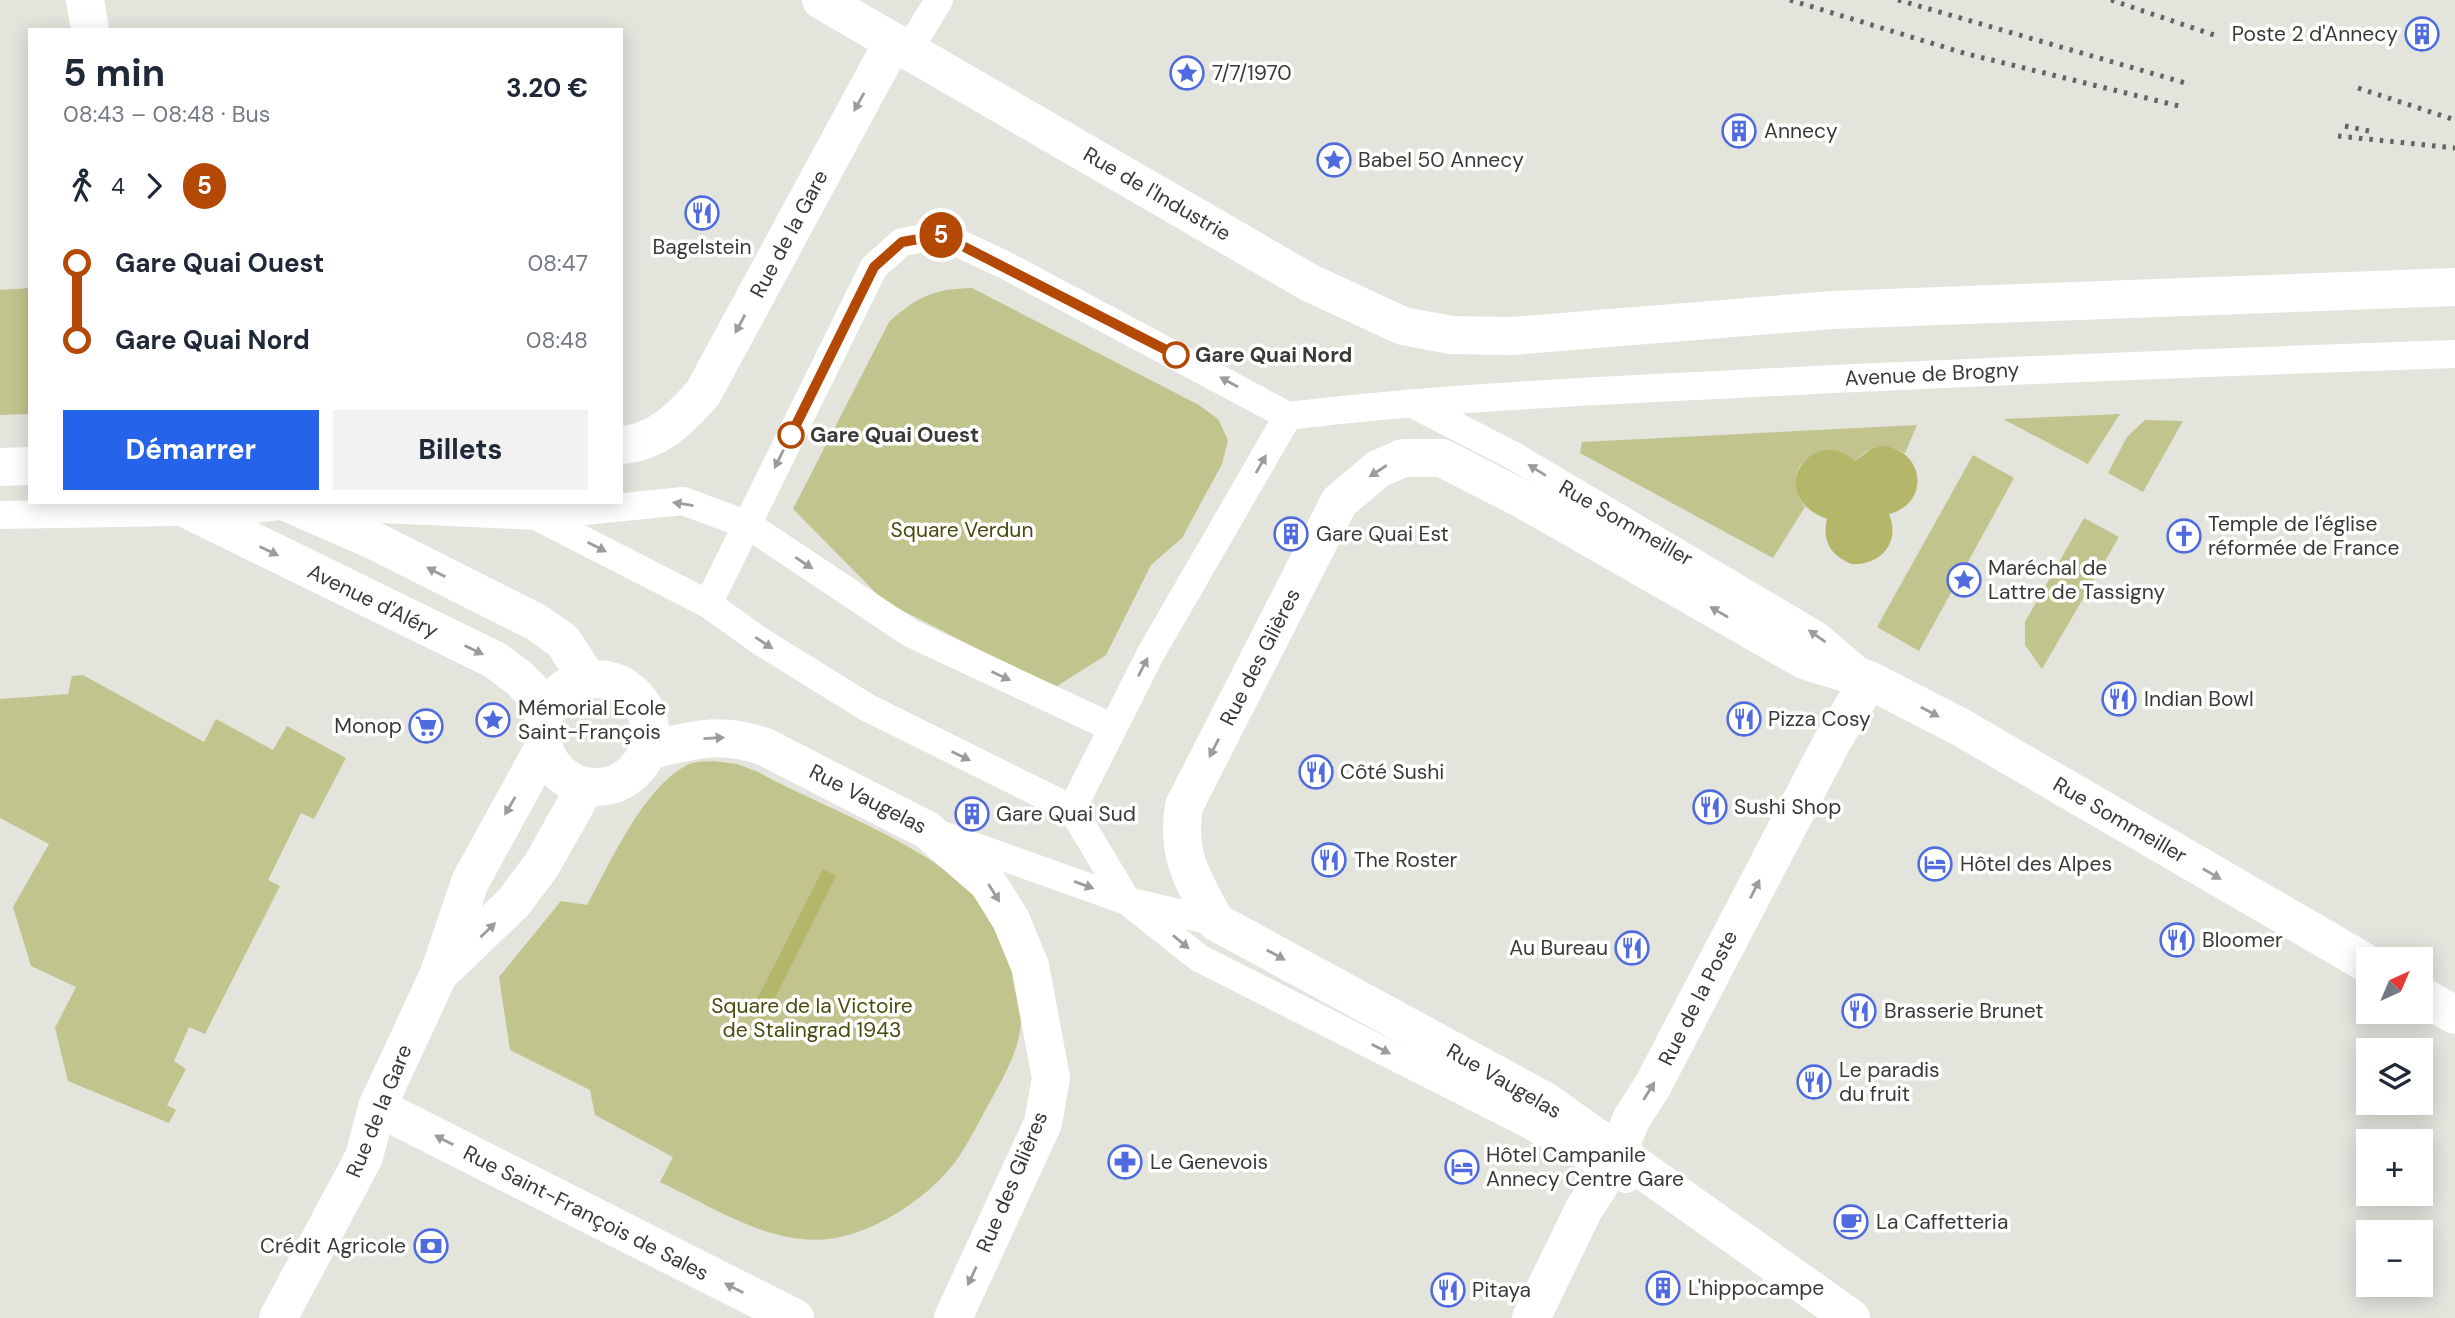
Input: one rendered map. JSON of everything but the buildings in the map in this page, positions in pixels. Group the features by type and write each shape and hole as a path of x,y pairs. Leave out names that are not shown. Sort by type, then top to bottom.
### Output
{"street":[{"path":"85,0 90,28"},
{"name":"Rue de l'Industrie","path":"821,0 1310,283 1403,326 1451,335 1512,336 1832,310 2455,286"},
{"name":"Rue de la Gare","path":"623,443 656,435 679,421 703,393 900,47"},
{"name":"Rue des Glières","path":"1216,922 1186,869 1180,833 1184,806 1339,502 1378,469 1404,458 1442,458"},
{"name":"Rue Sommeiller","path":"1442,458 1522,499 1804,660 1869,680 1962,728 2356,957"},
{"path":"0,467 28,466"},
{"path":"289,504 375,541 536,622 563,641 588,680"},
{"name":"Avenue d'Aléry","path":"179,506 495,660 519,678 548,708"},
{"path":"588,680 617,684 639,699 650,724 648,751 636,771 623,780 601,787 586,786 559,773 544,747 542,727 548,708 565,689 588,680"},
{"name":"Rue de la Poste","path":"1531,1318 1584,1209 1653,1085 1832,742 1869,680"},
{"name":"Rue Vaugelas","path":"648,751 698,738 741,739 775,752 927,830"},
{"name":"Rue de la Gare","path":"278,1318 364,1157 377,1107 438,976 479,862 544,747"},
{"name":"Rue de la Gare","path":"438,976 480,938 520,894 541,866 586,786"},
{"name":"Rue des Glières","path":"927,830 988,883 1011,920 1030,966 1051,1078 1043,1123 953,1318"},
{"name":"Rue Vaugelas","path":"1216,922 1545,1101 1613,1159 1851,1318"},
{"path":"2433,1002 2455,1015"},
{"name":"Rue Saint-François de Sales","path":"377,1107 795,1318"}],"lane":[{"path":"900,47 939,0"},
{"path":"536,516 708,604 764,643 868,708 1072,809 1151,653 1289,416 1005,265 941,235 902,242 874,267 708,604"},
{"name":"Avenue de Brogny","path":"1289,416 1409,401 2054,368 2455,354"},
{"name":"Rue Sommeiller","path":"1409,401 1514,456 1807,629 1869,680"},
{"name":"Avenue d'Aléry","path":"0,515 179,506 235,512 289,504 536,516 683,501 748,525 910,633 1113,728"},
{"name":"Rue Vaugelas","path":"1072,809 1127,901 1199,958 1518,1119 1613,1159 1690,1220 1826,1318"},
{"name":"Rue Vaugelas","path":"927,830 1127,901 1216,922"}],"green space":[{"path":"28,288 28,414 0,415 0,290"},
{"name":"Square Verdun","path":"972,288 1199,405 1218,419 1228,440 1222,464 1182,538 1151,565 1106,655 1054,688 884,601 793,509 889,322 927,296 947,290"},
{"path":"2120,414 2088,464 2003,419"},
{"path":"2145,420 2183,421 2143,492 2108,473 2127,437"},
{"path":"1917,425 1905,453 1878,447 1866,452 1855,462 1841,454 1827,452 1815,454 1805,460 1796,480 1798,493 1805,507 1773,558 1580,453 1582,442"},
{"path":"1973,455 2014,478 1919,651 1877,627"},
{"path":"2084,518 2119,537 2042,669 2025,645 2025,622"},
{"path":"83,675 204,742 216,719 273,750 287,726 346,758 314,819 301,813 268,880 280,886 205,1034 189,1027 174,1061 186,1069 167,1105 176,1110 169,1123 68,1081 55,1028 76,987 31,966 13,907 49,844 0,818 0,699 68,694 72,676"},
{"name":"Square de la Victoire de Stalingrad 1943","path":"713,761 737,764 758,772 879,831 939,866 984,907 998,931 1015,978 1021,1008 1018,1042 1006,1072 960,1155 949,1170 920,1198 884,1220 847,1235 807,1240 763,1230 660,1182 673,1157 595,1115 590,1090 510,1050 499,977 561,901 587,905 629,828 656,791 687,765"}],"shaded area":[{"path":"1881,446 1896,449 1907,456 1914,466 1917,489 1903,508 1889,514 1892,534 1885,551 1871,561 1851,564 1833,552 1829,546 1826,534 1827,519 1808,508 1798,494 1796,480 1800,466 1810,456 1823,450 1839,451 1855,461 1871,449"},
{"path":"823,869 836,876 764,1020 750,1013"}],"railway":[{"path":"1790,0 1967,54 2179,106"},
{"path":"1898,0 2189,84"},
{"path":"2111,0 2214,35"},
{"path":"2358,88 2455,120"},
{"path":"2345,126 2369,131"},
{"path":"2338,136 2455,148"}],"bus line":[{"name":"5","path":"791,435 874,267 902,242 941,235 1005,265 1176,355"}],"place":[{"name":"Poste 2 d'Annecy","path":"2422,34"},
{"name":"7/7/1970","path":"1187,73"},
{"name":"Annecy","path":"1739,131"},
{"name":"Babel 50 Annecy","path":"1334,160"},
{"name":"Bagelstein","path":"702,213"},
{"name":"Gare Quai Nord","path":"1176,355"},
{"name":"Gare Quai Ouest","path":"791,435"},
{"name":"Gare Quai Est","path":"1291,534"},
{"name":"Temple de l'église réformée de France","path":"2184,536"},
{"name":"Maréchal de Lattre de Tassigny","path":"1964,580"},
{"name":"Indian Bowl","path":"2119,699"},
{"name":"Pizza Cosy","path":"1744,719"},
{"name":"Mémorial Ecole Saint-François","path":"493,720"},
{"name":"Monop","path":"426,726"},
{"name":"Côté Sushi","path":"1316,772"},
{"name":"Sushi Shop","path":"1710,807"},
{"name":"Gare Quai Sud","path":"972,814"},
{"name":"The Roster","path":"1329,860"},
{"name":"Hôtel des Alpes","path":"1935,864"},
{"name":"Bloomer","path":"2177,940"},
{"name":"Au Bureau","path":"1632,948"},
{"name":"Brasserie Brunet","path":"1859,1011"},
{"name":"Le paradis du fruit","path":"1814,1082"},
{"name":"Le Genevois","path":"1125,1162"},
{"name":"Hôtel Campanile Annecy Centre Gare","path":"1462,1167"},
{"name":"La Caffetteria","path":"1851,1222"},
{"name":"Crédit Agricole","path":"431,1246"},
{"name":"L'hippocampe","path":"1663,1288"},
{"name":"Pitaya","path":"1448,1290"}]}
